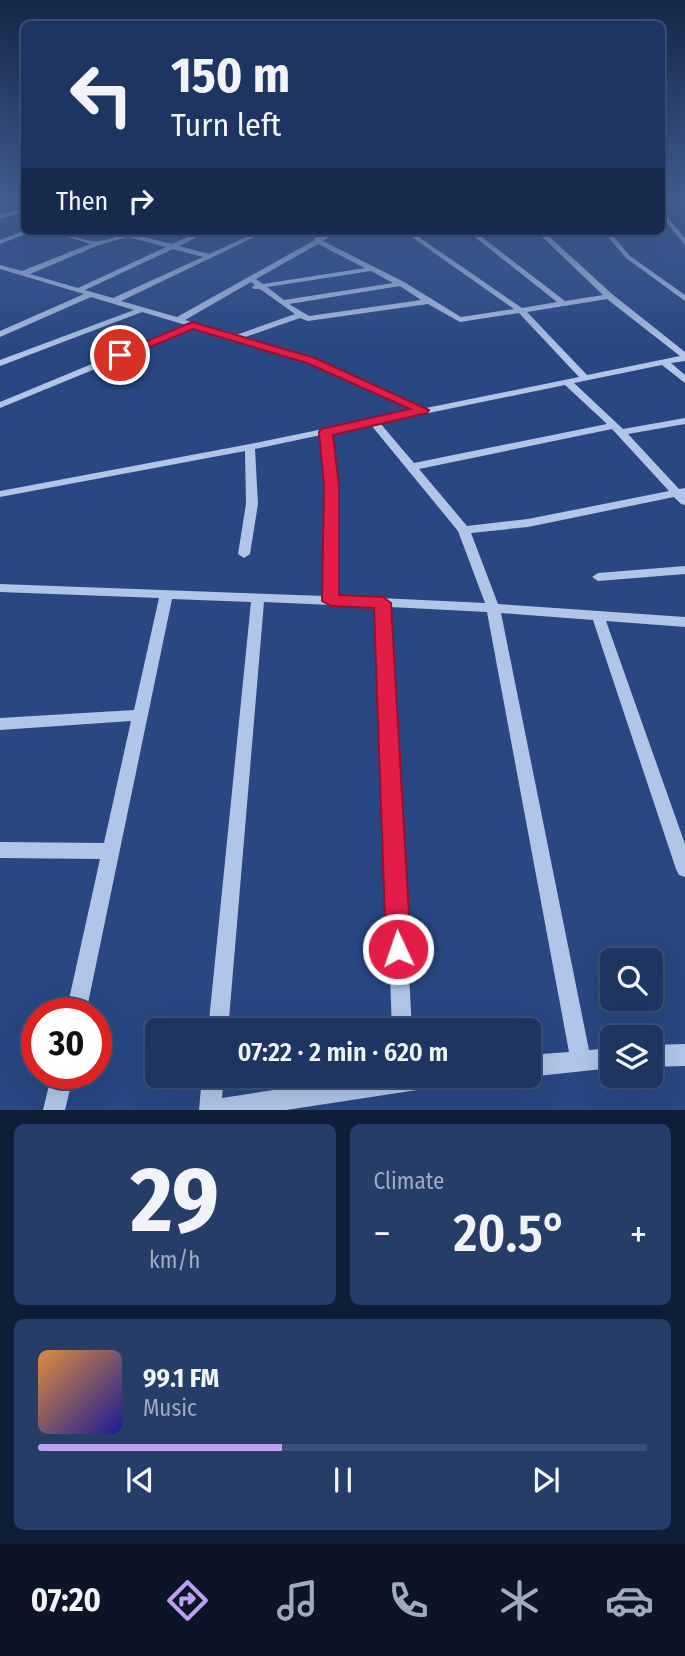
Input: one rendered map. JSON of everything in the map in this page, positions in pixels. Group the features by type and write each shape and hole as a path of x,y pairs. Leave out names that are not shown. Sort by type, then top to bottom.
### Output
{"street":[{"path":"22,274 77,252"},
{"path":"79,290 161,252"},
{"path":"194,252 209,256"},
{"path":"114,301 218,252"},
{"path":"177,321 296,252"},
{"path":"339,252 460,320 609,296"},
{"path":"437,252 522,311 584,377"},
{"path":"497,252 564,304"},
{"path":"561,252 609,296 685,357"},
{"path":"624,252 685,299"},
{"path":"0,267 320,364 423,410"},
{"path":"231,290 373,269"},
{"path":"251,278 300,315 314,319 429,301"},
{"path":"282,303 401,285"},
{"path":"0,334 91,294"},
{"path":"0,363 140,310"},
{"path":"235,338 300,315"},
{"path":"0,405 192,326"},
{"path":"0,494 326,432 685,357"},
{"path":"664,362 685,380"},
{"path":"566,381 682,495"},
{"path":"411,467 617,429 685,421"},
{"path":"374,422 464,530 493,608 581,1060"},
{"path":"326,432 332,486 331,601"},
{"path":"244,554 252,504 250,447"},
{"path":"464,530 528,523 682,495"},
{"path":"598,577 685,569"},
{"path":"0,587 493,608 685,622"},
{"path":"79,998 166,594"},
{"path":"219,1018 258,598"},
{"path":"383,603 401,1018"},
{"path":"598,616 685,869"},
{"path":"0,724 141,715"},
{"path":"0,850 112,850"},
{"path":"663,1056 685,1055"},
{"path":"541,1065 600,1059"},
{"path":"213,1088 213,1110 345,1088"},
{"path":"54,1110 59,1089"}],"route":[{"path":"120,355 192,326 311,360 423,410 326,432 332,486 331,601 383,603 398,949"}]}
